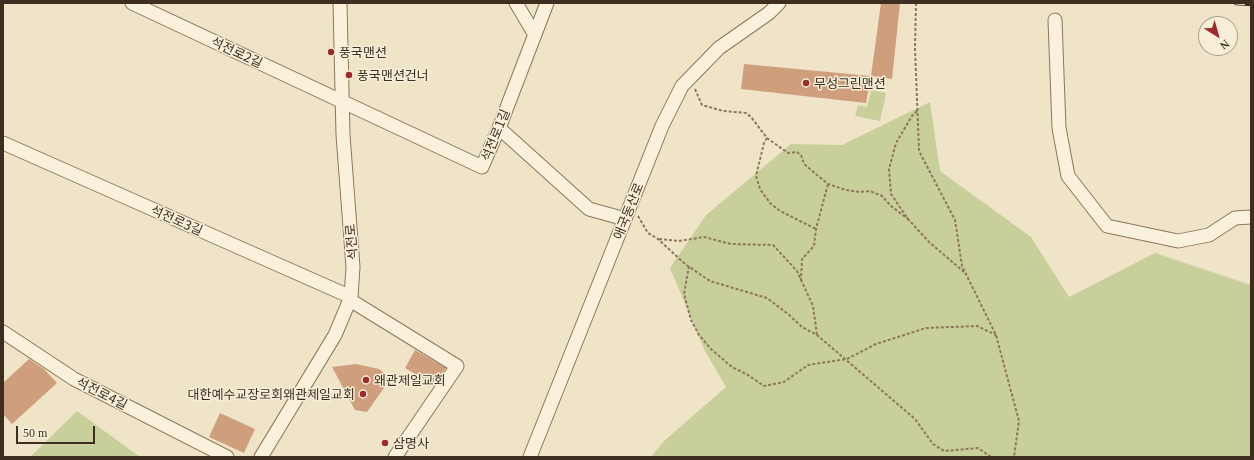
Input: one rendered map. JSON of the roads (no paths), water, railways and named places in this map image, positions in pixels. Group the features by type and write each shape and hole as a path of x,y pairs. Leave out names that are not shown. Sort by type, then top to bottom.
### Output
{"street":[{"name":"석전로2길","path":"132,3 342,101"},
{"name":"석전로","path":"261,457 335,335 350,298 353,267 342,135 340,3"},
{"path":"516,3 535,35"},
{"name":"석전로1길","path":"342,101 482,167 499,128 547,3"},
{"name":"애국동산로","path":"530,457 662,126 682,86 719,48 769,13 779,3"},
{"path":"1055,20 1059,128 1068,176 1107,226 1178,241 1209,235 1235,218 1251,217"},
{"path":"499,128 589,209 626,215"},
{"name":"석전로3길","path":"3,143 350,298 458,366 394,457"},
{"name":"석전로4길","path":"3,332 74,379 227,457"}],"railway":[{"path":"1236,3 1251,4"}],"place":[{"name":"풍국맨션","path":"331,52"},
{"name":"풍국맨션건너","path":"349,75"},
{"name":"무성그린맨션","path":"806,83"},
{"name":"왜관제일교회","path":"366,380"},
{"name":"대한예수교장로회왜관제일교회","path":"363,394"},
{"name":"삼명사","path":"385,443"}]}
